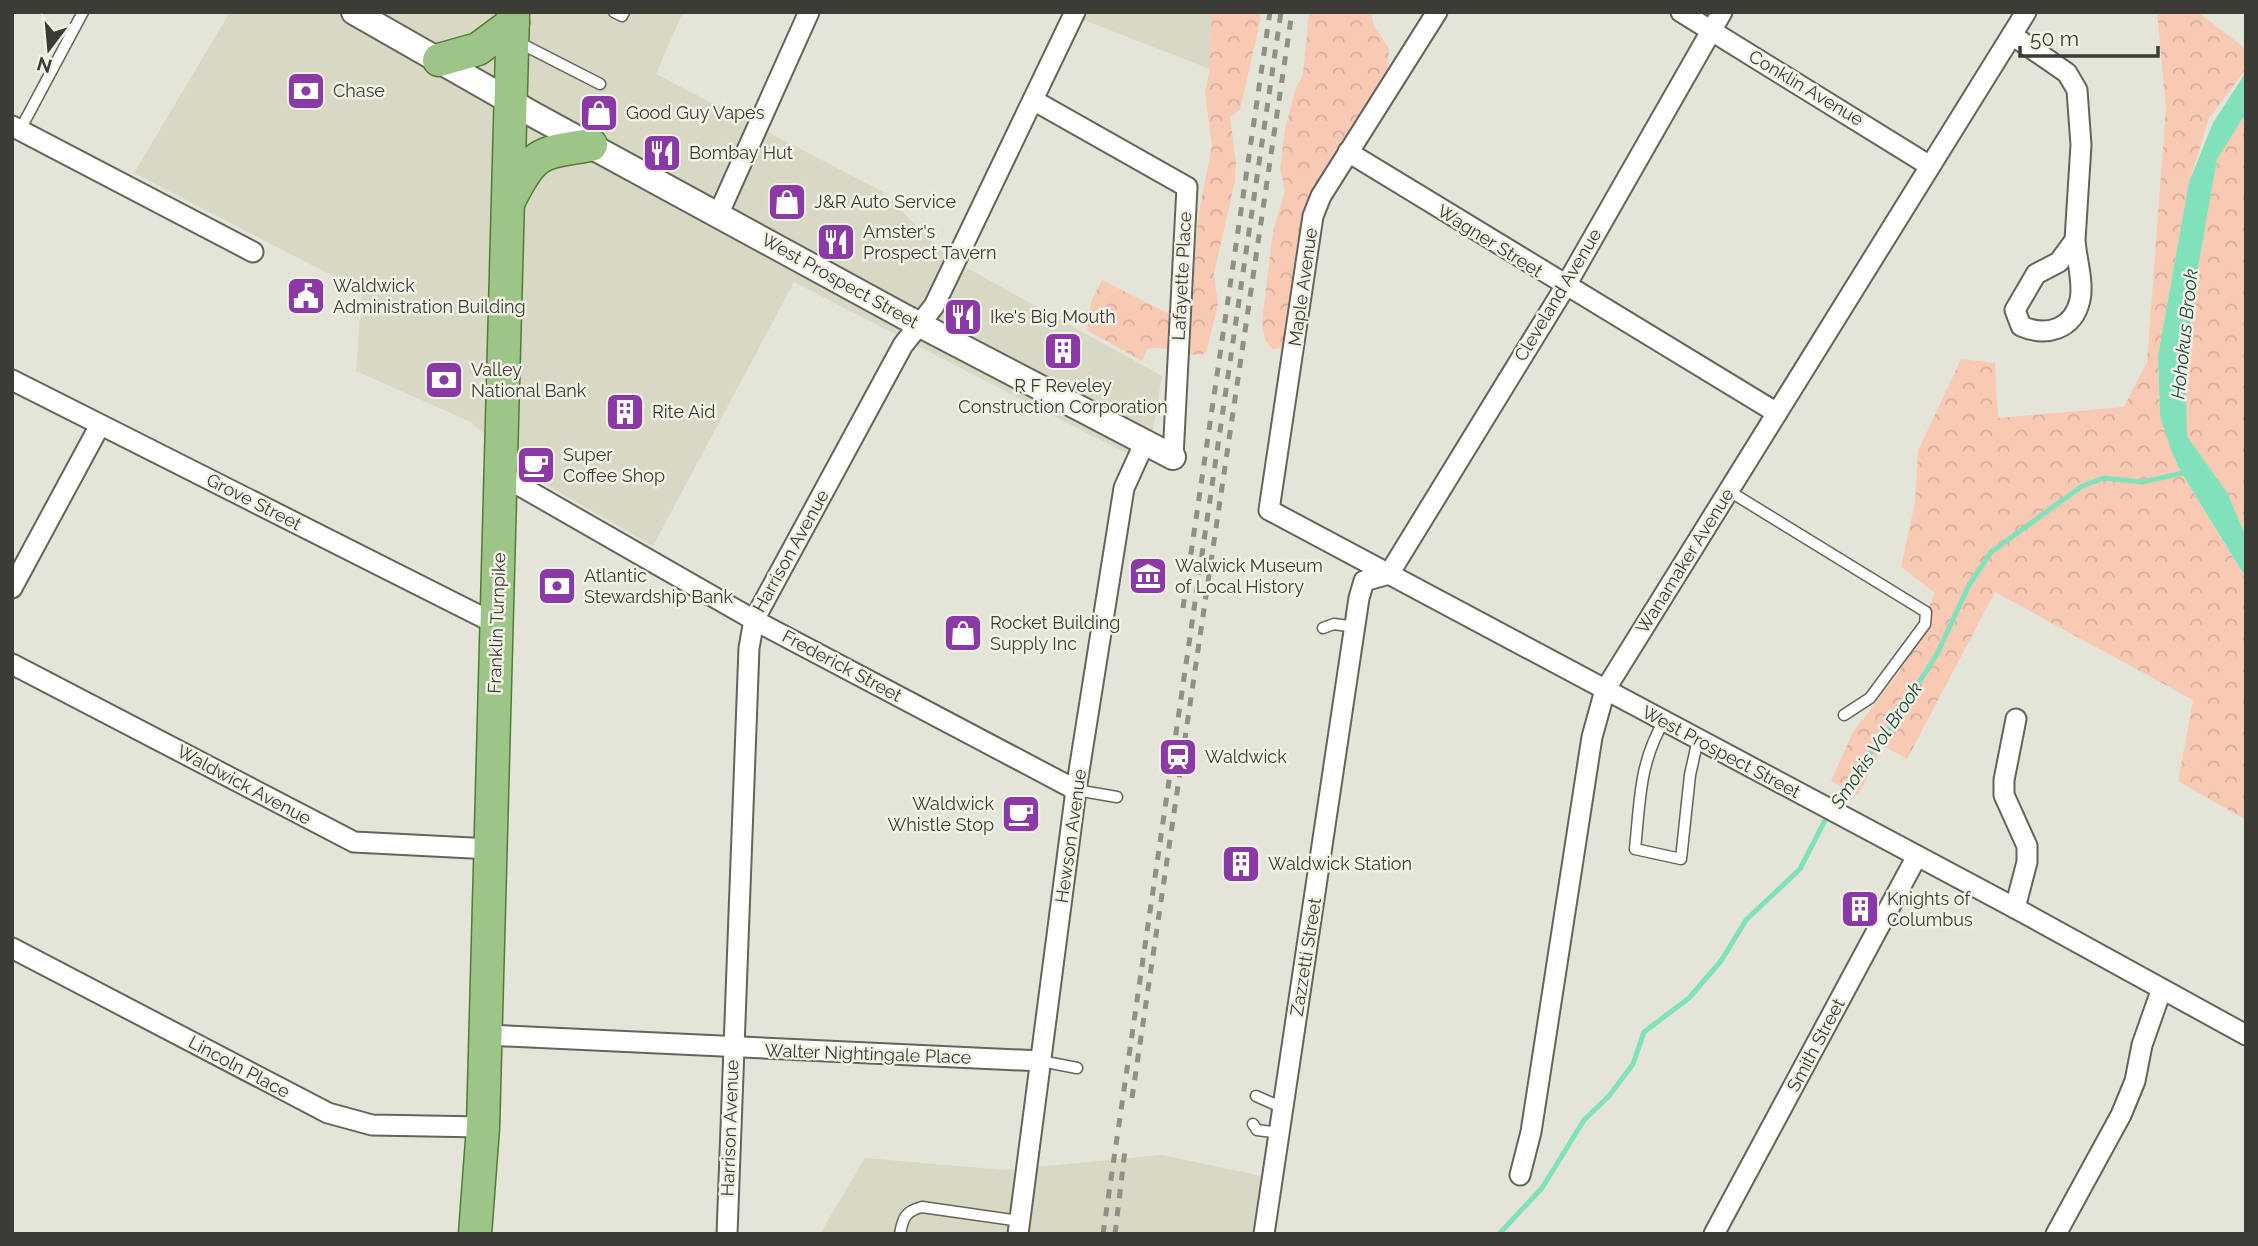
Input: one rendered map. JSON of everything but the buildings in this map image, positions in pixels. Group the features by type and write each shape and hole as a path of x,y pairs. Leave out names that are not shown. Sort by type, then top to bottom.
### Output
{"main road":[{"path":"439,60 478,49 513,25"},
{"name":"Franklin Turnpike","path":"475,1234 483,1127 513,25"},
{"path":"508,204 530,163 544,153 591,145"}],"street":[{"name":"West Prospect Street","path":"356,12 510,102 920,325 1173,457"},
{"path":"718,215 809,12"},
{"name":"Harrison Avenue","path":"727,1234 749,648 754,620 903,345 934,306 1075,12"},
{"name":"Maple Avenue","path":"1269,510 1313,216 1321,196 1437,12"},
{"name":"Conklin Avenue","path":"1681,12 1930,166"},
{"name":"Cleveland Avenue","path":"1389,574 1565,287 1721,12"},
{"name":"Wanamaker Avenue","path":"1520,1175 1531,1132 1592,737 1605,690 2026,12"},
{"path":"2012,35 2067,73 2077,90 2081,145 2075,240 2080,299 2064,326 2050,332 2034,332 2021,326 2015,310 2024,291 2036,274 2059,262 2075,240"},
{"name":"Lafayette Place","path":"1033,100 1186,187 1173,457"},
{"path":"16,128 253,252"},
{"name":"Wagner Street","path":"1348,152 1565,287 1777,414"},
{"name":"Grove Street","path":"12,380 496,624"},
{"path":"12,588 100,425"},
{"name":"Hewson Avenue","path":"1019,1227 1076,790 1124,488 1144,444"},
{"name":"Frederick Street","path":"501,475 754,620 1076,790"},
{"name":"West Prospect Street","path":"1269,510 2015,908 2161,991 2246,1035"},
{"name":"Zazzetti Street","path":"1264,1234 1355,627 1364,581 1389,574"},
{"name":"Waldwick Avenue","path":"12,664 354,842 491,849"},
{"path":"2015,908 2027,862 2027,846 2004,795 2004,780 2016,719"},
{"name":"Smith Street","path":"1714,1234 1917,856"},
{"name":"Lincoln Place","path":"12,948 328,1113 372,1125 483,1127"},
{"path":"2056,1234 2122,1115 2135,1081 2142,1045 2161,991"},
{"name":"Walter Nightingale Place","path":"485,1035 1041,1061"}],"lane":[{"path":"16,128 83,12"},
{"path":"614,12 622,16 624,12"},
{"path":"513,25 600,84"},
{"path":"1729,491 1926,611 1925,624 1870,698 1844,715"},
{"path":"1323,628 1334,624 1355,627"},
{"path":"1664,721 1650,745 1643,771 1635,849 1681,859 1690,775 1698,739"},
{"path":"1076,790 1117,797"},
{"path":"1041,1061 1077,1068"},
{"path":"1256,1096 1283,1108"},
{"path":"1253,1124 1257,1130 1279,1132"},
{"path":"900,1234 903,1218 909,1210 922,1207 1019,1227"}],"shaded area":[{"path":"230,12 683,12 656,74 883,192 947,257 1162,376 1147,464 794,282 653,546 531,476 471,422 356,371 362,291 134,173"},
{"path":"1063,12 1223,12 1218,72"},
{"path":"1161,1155 1267,1177 1264,1234 820,1234 865,1158 1005,1170"}],"green space":[{"path":"1212,12 1257,12 1261,17 1240,110 1230,117 1236,162 1235,181 1214,273 1218,305 1206,353 1192,355 1154,348 1147,349 1142,361 1087,330 1091,302 1102,280 1167,313 1193,279 1199,211 1212,146 1205,93 1209,72"},
{"path":"1309,12 1371,12 1374,26 1389,49 1386,81 1331,169 1285,347 1272,349 1265,340 1262,322 1273,232 1285,190 1280,168 1285,129 1296,87 1303,75"},
{"path":"2157,12 2198,12 2246,49 2246,69 2209,118 2189,182 2158,356 2160,416 2181,472 2246,579 2246,820 2178,781 2193,700 1995,592 1907,759 1883,746 1858,795 1831,781 1853,732 1900,671 1935,593 1901,567 1915,502 1918,451 1961,359 1995,363 1998,418 2124,407 2147,362 2166,108"},
{"path":"2246,108 2246,537 2228,494 2187,436 2186,391 2192,302 2217,159"}],"water":[{"name":"Hohokus Brook","path":"2246,72 2246,113 2217,159 2192,302 2186,391 2187,436 2228,494 2246,537 2246,578 2181,472 2171,450 2160,416 2158,356 2189,182 2213,123"}],"waterway":[{"name":"Smokis Vol Brook","path":"1499,1234 1542,1188 1584,1120 1609,1096 1633,1064 1644,1032 1689,998 1721,961 1746,920 1800,869 1837,797 1891,726 1937,654 1969,585 1991,552 2082,486 2104,478 2142,482 2188,472"}],"railway":[{"path":"1183,608 1270,12"},
{"path":"1103,1234 1281,12"},
{"path":"1132,1098 1292,12"},
{"path":"1115,1234 1125,1150"}],"place":[{"name":"Chase","path":"306,91"},
{"name":"Good Guy Vapes","path":"599,113"},
{"name":"Bombay Hut","path":"662,153"},
{"name":"J&R Auto Service","path":"787,202"},
{"name":"Amster's Prospect Tavern","path":"836,242"},
{"name":"Waldwick Administration Building","path":"306,296"},
{"name":"Ike's Big Mouth","path":"963,317"},
{"name":"R F Reveley Construction Corporation","path":"1063,351"},
{"name":"Valley National Bank","path":"444,380"},
{"name":"Rite Aid","path":"625,412"},
{"name":"Super Coffee Shop","path":"536,465"},
{"name":"Walwick Museum of Local History","path":"1148,576"},
{"name":"Atlantic Stewardship Bank","path":"557,586"},
{"name":"Rocket Building Supply Inc","path":"963,633"},
{"name":"Waldwick","path":"1178,757"},
{"name":"Waldwick Whistle Stop","path":"1021,814"},
{"name":"Waldwick Station","path":"1241,864"},
{"name":"Knights of Columbus","path":"1860,909"}]}
